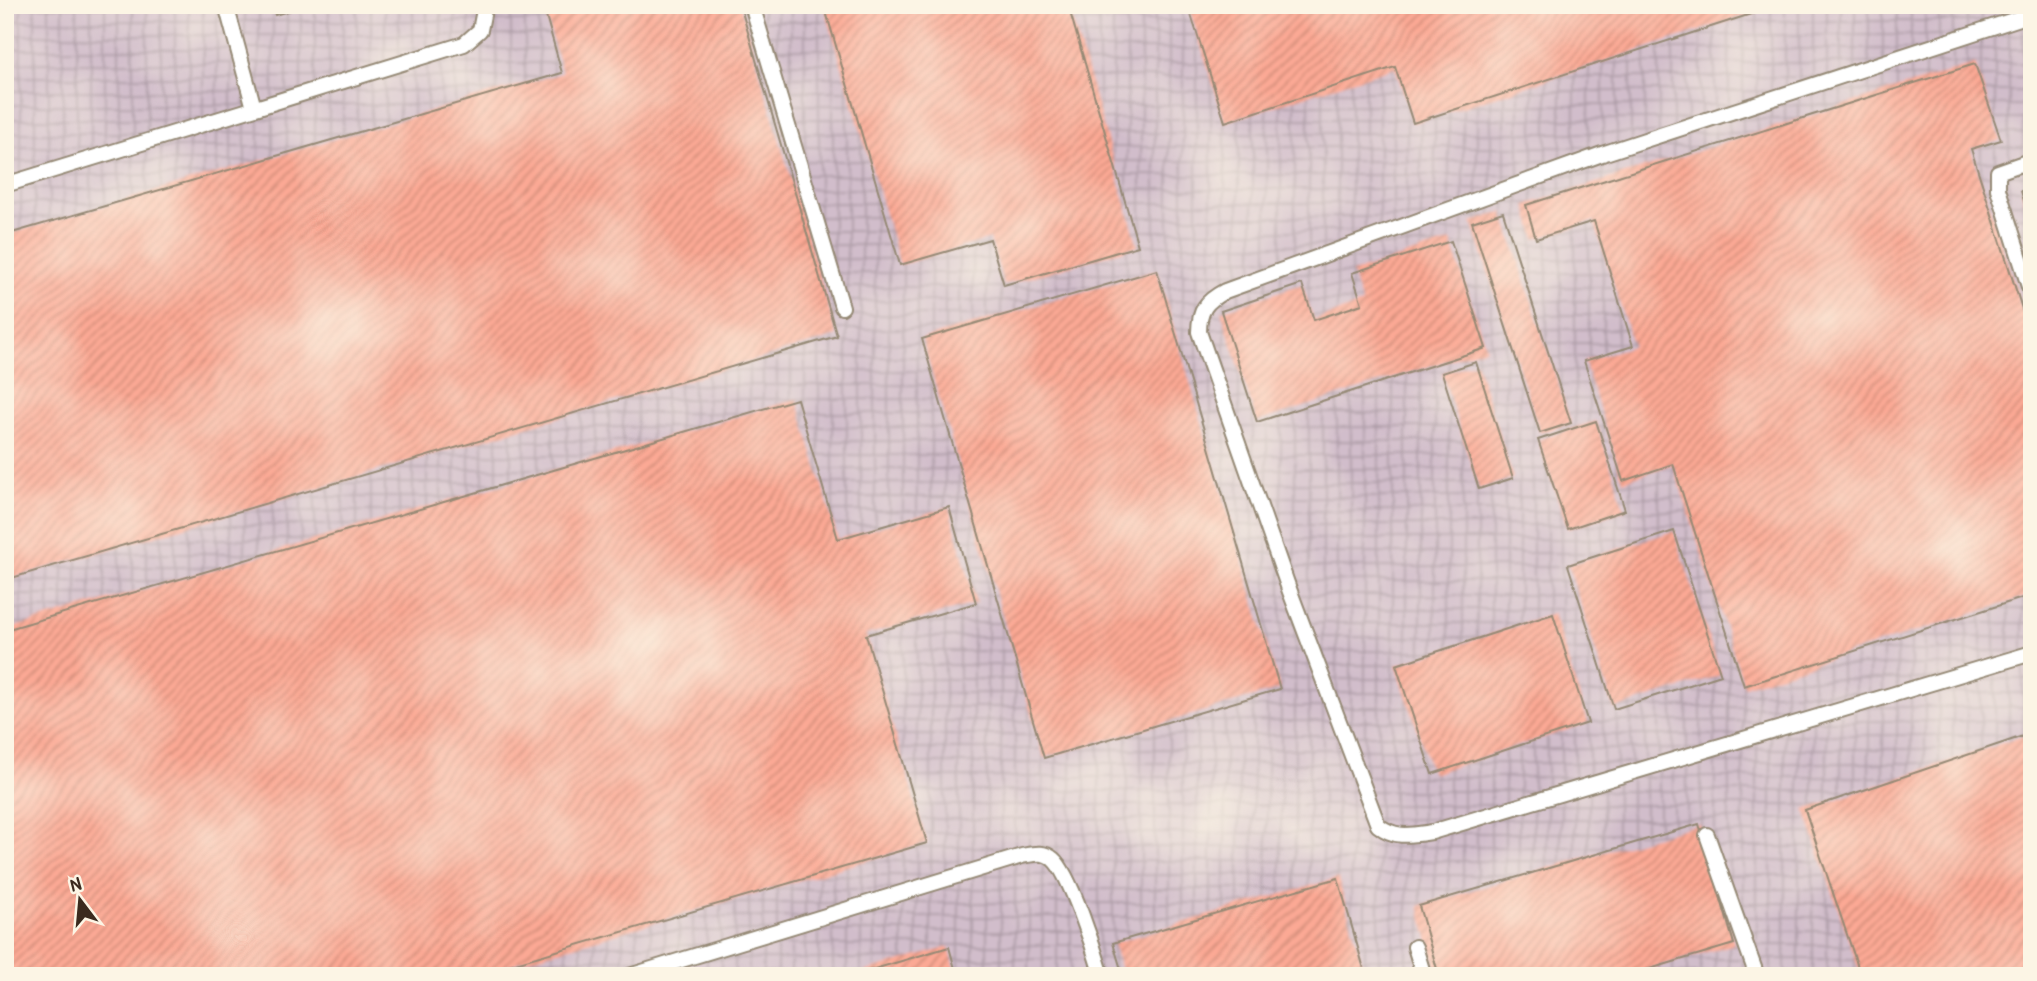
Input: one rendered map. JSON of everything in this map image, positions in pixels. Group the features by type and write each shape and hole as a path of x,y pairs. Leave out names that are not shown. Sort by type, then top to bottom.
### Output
{"lane":[{"path":"226,5 254,107"},
{"path":"5,185 464,44 480,30 485,5"},
{"path":"752,5 842,307"},
{"path":"2032,14 1602,154 1225,290 1212,297 1199,316 1199,332 1289,589 1378,825 1396,836 1432,832 2032,653"},
{"path":"2032,160 1998,172 1998,189 2032,296"},
{"path":"1707,835 1757,976"},
{"path":"629,976 1009,860 1040,853 1052,857 1062,869 1094,948 1102,976"},
{"path":"1415,947 1424,976"}],"shaded area":[{"path":"5,5 2032,5 2032,976 5,976"}],"building":[{"path":"272,5 304,5 304,6 275,15"},
{"path":"543,5 740,5 837,336 5,580 5,235 562,73"},
{"path":"824,5 1068,5 1138,246 1004,285 990,239 900,265"},
{"path":"1188,5 1776,6 1413,123 1395,67 1225,122"},
{"path":"1975,64 2001,140 1971,149 2032,340 2032,595 1744,686 1673,464 1623,481 1584,361 1633,346 1594,221 1536,239 1526,205"},
{"path":"2032,188 2032,223 2031,223 2021,191"},
{"path":"1503,212 1571,423 1540,433 1472,222"},
{"path":"1451,241 1486,348 1257,422 1221,311 1302,284 1314,320 1362,304 1352,273"},
{"path":"1157,270 1280,689 1044,758 922,339"},
{"path":"1476,362 1513,478 1479,489 1442,373"},
{"path":"797,399 838,539 949,507 976,603 866,635 927,843 495,969 497,976 5,976 5,630"},
{"path":"1596,421 1625,510 1568,529 1538,440"},
{"path":"1674,531 1721,675 1614,709 1568,565"},
{"path":"1553,614 1588,723 1432,774 1396,665"},
{"path":"2032,733 2032,976 1861,976 1805,810"},
{"path":"1699,824 1734,944 1626,976 1439,976 1419,906"},
{"path":"1338,878 1366,976 1123,976 1113,943"},
{"path":"949,947 957,976 854,976 854,975"}]}
